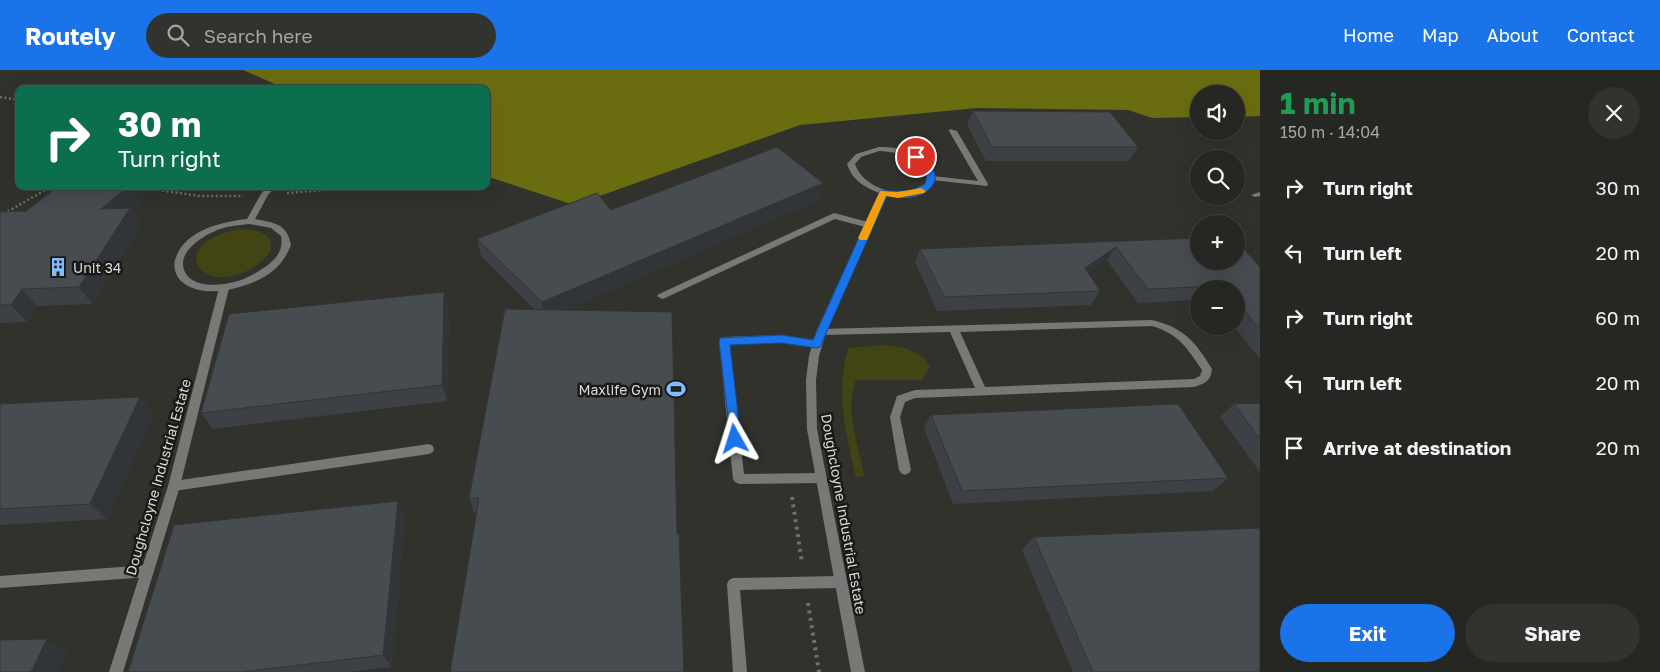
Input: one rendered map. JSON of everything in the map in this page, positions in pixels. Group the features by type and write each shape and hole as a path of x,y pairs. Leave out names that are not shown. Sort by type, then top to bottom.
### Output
{"street":[{"path":"932,178 984,184 953,131"},
{"path":"879,149 904,152 924,163 930,171 932,178 929,185 916,192 898,195 883,193 871,188 854,175 851,167 853,160 858,155 879,149"},
{"path":"250,221 268,190"},
{"name":"Doughcloyne Industrial Estate","path":"858,672 820,478 811,415 810,378 816,344 883,193"},
{"path":"662,296 834,216 869,225"},
{"path":"250,221 265,222 277,227 285,235 287,245 284,256 274,267 260,277 243,284 224,288 207,288 192,285 182,278 178,268 180,257 187,246 215,228 232,223 250,221"},
{"name":"Doughcloyne Industrial Estate","path":"116,672 174,486 224,288"},
{"path":"821,332 954,330 1152,323 1181,333 1207,369 1207,375 1204,380 1194,383 915,394 902,399 895,417 905,470"},
{"path":"954,330 981,390"},
{"path":"816,344 782,339 724,341 739,479 820,478"},
{"path":"174,486 429,449"},
{"path":"0,582 148,571"},
{"path":"740,672 733,584 840,582"}],"path":[{"path":"0,97 15,99"},
{"path":"0,216 45,190"}],"shaded area":[{"path":"243,70 1260,70 1260,116 1245,117 1245,85 1190,85 1190,117 1152,118 1128,110 977,108 800,125 574,205 490,177 490,85 277,85"},
{"path":"241,229 260,232 268,238 271,247 267,256 262,261 254,267 235,275 218,277 206,273 198,266 196,256 202,245 217,236"},
{"path":"884,345 910,350 922,357 930,367 922,380 856,380 851,404 852,416 864,476 856,477 843,413 842,381 844,365 848,348"}],"building":[{"path":"973,111 1110,112 1138,147 992,147"},
{"path":"777,147 823,183 542,302 477,239 597,193 611,210"},
{"name":"Unit 34","path":"54,190 124,190 101,209 130,208 79,287 22,289 11,305 0,305 0,212 26,211"},
{"path":"1190,238 1190,270 1245,270 1245,250 1260,267 1260,329 1245,312 1245,280 1190,280 1190,287 1148,289 1116,247 1085,268 1100,291 944,297 920,249"},
{"path":"444,292 442,385 201,413 229,314"},
{"path":"505,309 672,312 677,534 679,534 684,672 450,672 479,498 469,498"},
{"path":"140,397 90,504 0,509 0,404"},
{"path":"1260,403 1260,439 1234,404"},
{"path":"1178,404 1228,478 962,491 931,415"},
{"path":"398,501 383,655 242,672 128,672 174,525"},
{"path":"1260,528 1260,672 1093,672 1034,537"},
{"path":"47,639 31,672 0,672 0,640"}],"slow traffic":[{"path":"863,238 883,193 898,195 921,191"}],"place":[{"name":"Unit 34","path":"58,267"},
{"name":"Maxlife Gym","path":"676,389"}],"route":[{"path":"735,439 724,341 782,339 816,344 883,193 910,194 921,191 929,185 932,178 930,171 916,157"}]}
